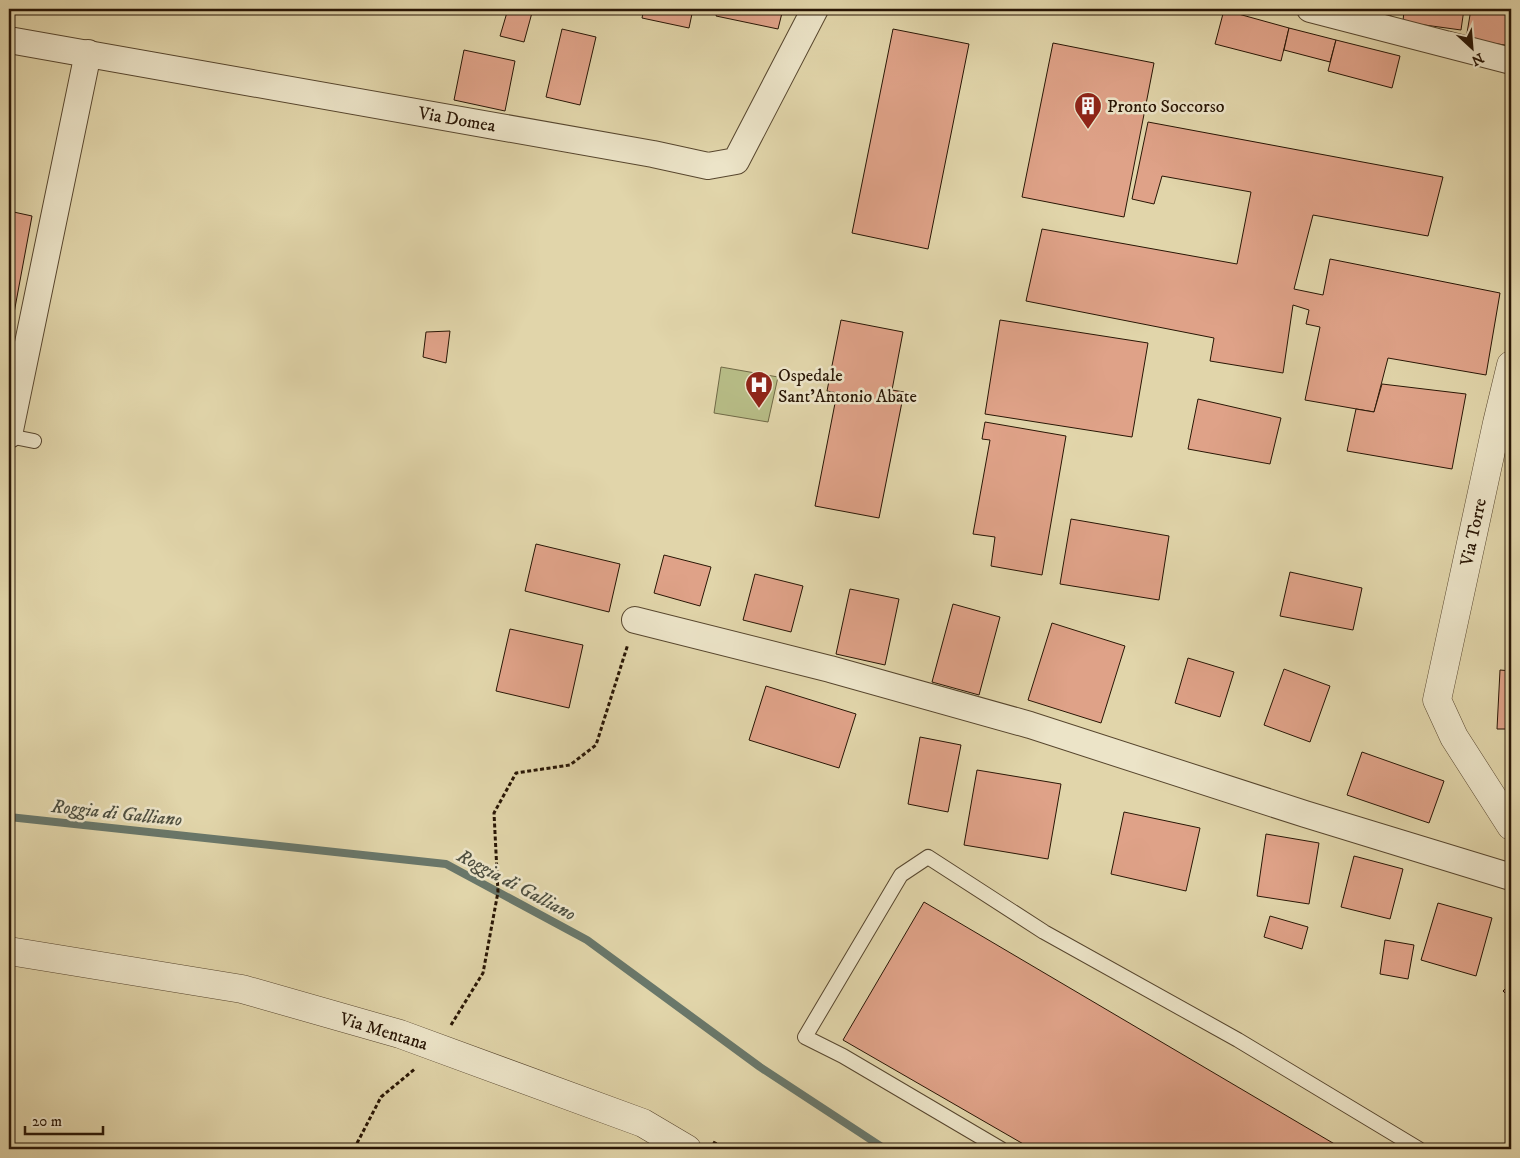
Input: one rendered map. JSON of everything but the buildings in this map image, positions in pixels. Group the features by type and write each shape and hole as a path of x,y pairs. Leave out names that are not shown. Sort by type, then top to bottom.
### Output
{"street":[{"name":"Via Domea","path":"9,40 653,154 708,166 736,161 815,9"},
{"path":"1310,9 1511,60"},
{"path":"9,436 88,53"},
{"name":"Via Torre","path":"1511,365 1504,418 1437,700 1454,738 1511,826"},
{"path":"635,620 830,669 1030,725 1305,814 1511,876"},
{"name":"Via Mentana","path":"9,951 242,989 400,1034 643,1124 687,1149"},
{"name":"Via Mentana","path":"9,968 65,961"}],"lane":[{"path":"9,436 34,441"},
{"path":"1001,1149 843,1056 805,1037 901,875 928,857 1044,932 1238,1040 1419,1149"}],"path":[{"path":"354,1149 381,1097 420,1066 436,1047 483,973 498,892 494,814 516,774 570,765 596,745 635,620"}],"green space":[{"path":"721,367 778,377 768,422 714,413"}],"waterway":[{"name":"Roggia di Galliano","path":"9,817 446,864 587,940 760,1067 885,1149"}],"place":[{"name":"Pronto Soccorso","path":"1088,130"},
{"name":"Ospedale Sant'Antonio Abate","path":"759,409"}]}
